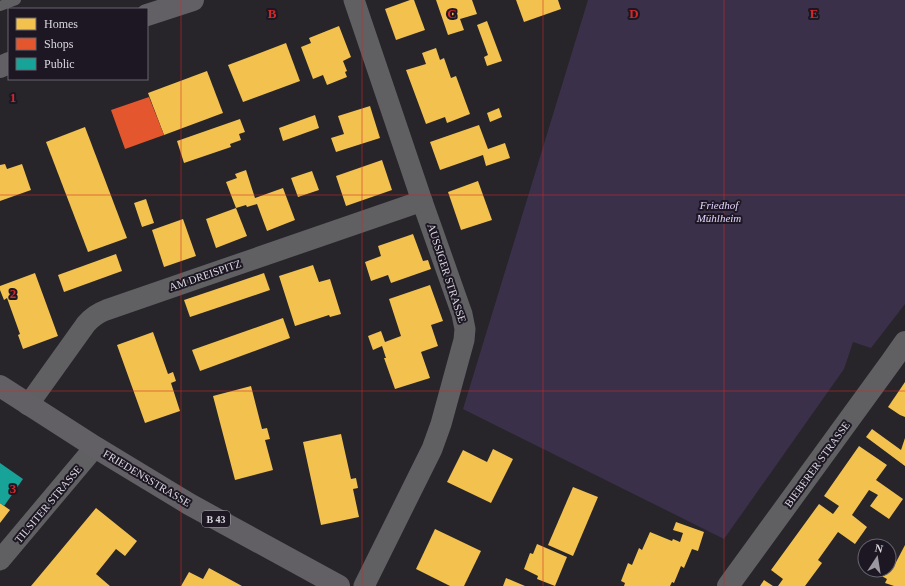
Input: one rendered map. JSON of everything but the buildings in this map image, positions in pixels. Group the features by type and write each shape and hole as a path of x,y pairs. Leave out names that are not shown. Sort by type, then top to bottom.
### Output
{"main road":[{"path":"148,15 193,0"},
{"name":"FRIEDENSSTRASSE","path":"0,386 95,447 189,504 339,586"}],"street":[{"name":"AUSSIGER STRASSE","path":"354,0 462,314 465,329 464,340 432,449 364,586"},
{"name":"AM DREISPITZ","path":"28,405 86,324 96,314 422,200"},
{"name":"BIEBERER STRASSE","path":"728,586 898,364 905,342"},
{"name":"TILSITER STRASSE","path":"0,560 95,447"}],"lane":[{"path":"0,6 16,0"}],"green space":[{"name":"Friedhof Mühlheim","path":"588,0 905,0 905,304 871,348 853,342 844,369 724,539 463,409"}]}
